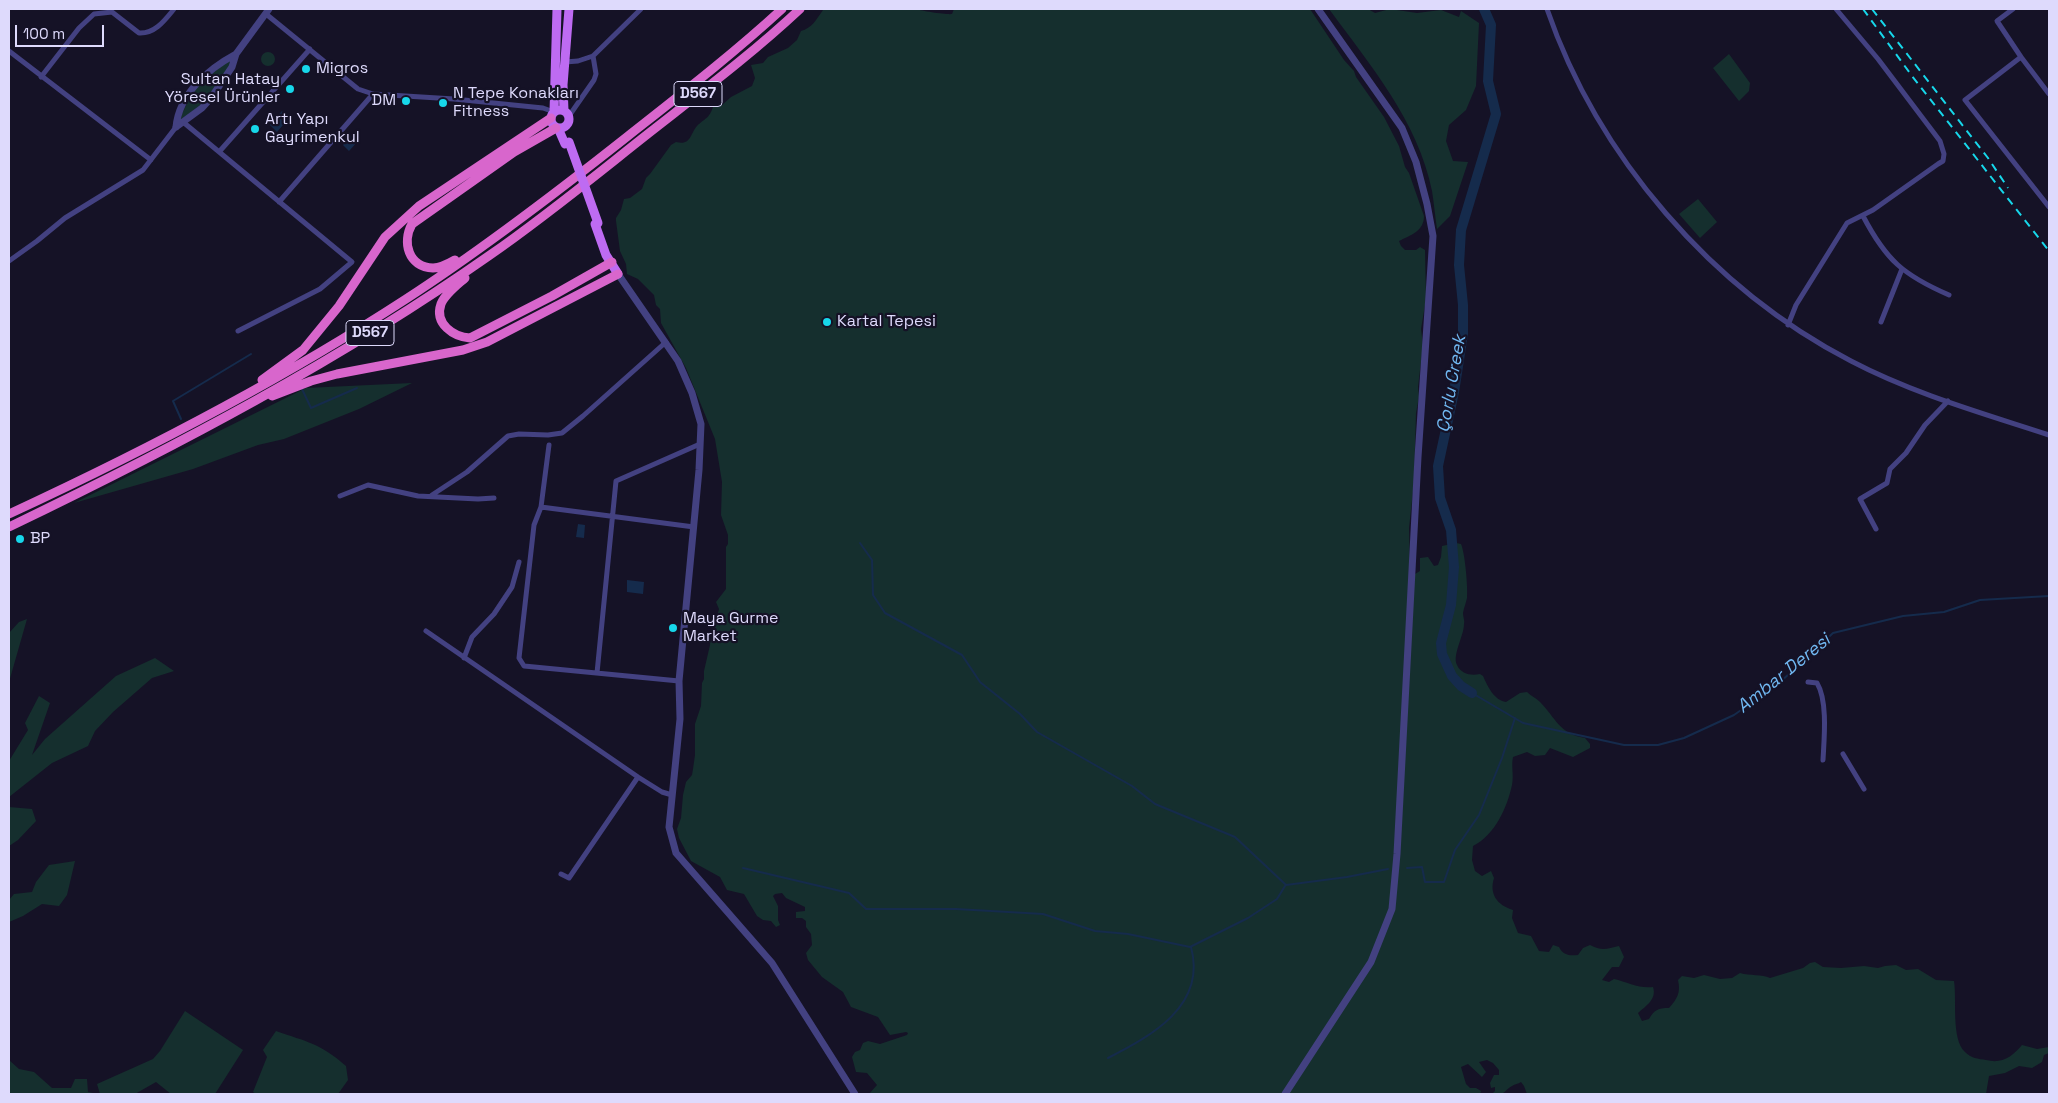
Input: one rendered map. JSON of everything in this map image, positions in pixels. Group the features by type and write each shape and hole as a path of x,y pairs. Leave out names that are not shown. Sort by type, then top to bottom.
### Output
{"highway":[{"name":"D567","path":"9,514 166,438 282,375 406,300 520,221 659,112 782,9"},
{"name":"D567","path":"9,527 109,479 247,407 400,315 491,255 551,211 687,103 800,9"},
{"path":"242,396 303,350 339,306 385,237 419,206 552,116"},
{"path":"484,246 441,267 432,268 420,264 411,256 406,241 407,232 419,217 514,152 557,128"},
{"path":"491,255 453,288 441,304 440,314 449,332 460,337 470,338 480,334 612,262"},
{"path":"247,407 311,381 337,374 463,350 487,342 618,274"}],"main road":[{"path":"557,9 552,124 567,143 596,223 618,274"},
{"path":"567,143 567,117 563,93 569,9"},
{"path":"552,116 559,110 567,117"},
{"path":"557,128 562,129 567,117"}],"street":[{"path":"41,77 79,28 94,14 112,12 139,33 144,33 155,29 174,9"},
{"path":"565,62 578,61 593,56 641,9"},
{"path":"1285,1094 1371,962 1392,908 1397,854 1418,457 1433,236 1416,162 1402,128 1318,9"},
{"path":"1549,9 1563,51 1592,110 1628,165 1673,224 1721,272 1769,312 1851,362 1918,392 2049,434"},
{"path":"1788,325 1796,304 1847,223 1863,216 1942,161 1944,154 1940,141 1878,59 1836,9"},
{"path":"2014,9 1997,21 2049,94"},
{"path":"9,261 64,218 143,170 179,125 202,108 211,98 232,66 236,54 268,11 358,89 373,94 454,99 543,108 552,116"},
{"path":"220,152 310,49"},
{"path":"9,51 151,160"},
{"path":"236,54 213,68 192,88 177,120 179,125 220,152 352,262 320,289 238,331"},
{"path":"567,117 594,80 596,74 593,56"},
{"path":"2021,57 1965,100 2049,207"},
{"path":"279,202 373,94"},
{"path":"1863,216 1875,238 1896,265 1923,284 1948,295"},
{"path":"1881,322 1902,269"},
{"path":"618,274 678,361 692,393 701,424 694,527 679,681 680,719 669,827 676,853 772,963 855,1094"},
{"path":"432,495 467,472 508,436 562,433 666,342"},
{"path":"1876,530 1860,499 1887,483 1890,469 1906,453 1925,425 1948,401"},
{"path":"597,673 616,481 700,444"},
{"path":"549,445 541,507 534,525 519,658 524,666 679,681"},
{"path":"340,496 368,485 418,496 494,498"},
{"path":"541,507 694,527"},
{"path":"464,658 472,637 494,614 512,587 519,562"},
{"path":"426,631 638,777 662,792 672,794"},
{"path":"1808,682 1817,683 1820,689 1824,724 1823,760"},
{"path":"1843,754 1864,789"},
{"path":"561,874 568,878 638,777"}],"green space":[{"path":"917,9 952,14 954,9 1310,9 1384,117 1399,146 1424,216 1419,229 1399,241 1405,250 1416,250 1420,247 1425,250 1426,299 1421,329 1423,345 1416,413 1414,482 1409,528 1410,571 1415,574 1420,571 1420,558 1428,557 1434,566 1438,565 1442,546 1456,543 1461,544 1467,578 1467,598 1463,613 1463,629 1456,656 1457,665 1467,674 1480,674 1483,676 1492,692 1502,701 1506,702 1520,693 1527,692 1540,702 1564,729 1576,736 1585,738 1590,744 1590,748 1573,757 1550,748 1545,755 1535,756 1527,752 1513,757 1512,785 1503,812 1488,835 1473,846 1472,860 1475,871 1482,876 1491,871 1494,878 1494,894 1499,902 1513,910 1512,918 1518,933 1531,936 1539,951 1549,952 1553,945 1569,955 1578,955 1583,948 1590,945 1604,949 1619,946 1624,957 1619,967 1612,967 1602,980 1609,982 1614,979 1638,986 1653,987 1652,999 1638,1013 1642,1021 1649,1019 1657,1010 1669,1008 1678,996 1678,980 1682,976 1694,978 1704,975 1720,979 1732,978 1740,973 1770,978 1803,968 1815,962 1823,967 1864,966 1878,968 1896,965 1906,970 1918,969 1936,980 1954,981 1956,1029 1961,1046 1967,1054 1977,1059 1997,1061 2010,1056 2022,1045 2037,1049 2049,1047 2049,1053 2044,1055 2042,1062 2032,1068 2019,1066 2005,1073 1989,1076 1986,1094 1527,1094 1521,1082 1503,1093 1492,1094 1495,1091 1495,1087 1491,1088 1490,1083 1494,1075 1499,1075 1499,1070 1493,1063 1487,1060 1479,1062 1486,1072 1482,1077 1468,1064 1461,1067 1466,1084 1470,1088 1476,1088 1481,1091 1480,1094 869,1094 877,1085 867,1073 856,1072 852,1057 855,1052 860,1050 863,1043 868,1041 880,1044 908,1033 890,1035 878,1017 851,1007 843,992 822,977 808,960 806,953 812,945 811,934 806,927 806,921 802,918 796,918 796,912 805,911 805,907 786,898 782,893 775,894 773,896 778,906 780,925 776,927 771,921 763,920 757,916 744,894 727,890 720,877 691,861 679,838 677,829 681,818 683,795 686,782 692,775 693,769 695,724 701,706 704,671 711,631 719,609 716,602 726,589 726,547 728,535 721,515 722,482 715,439 686,368 661,323 660,309 656,305 654,295 638,279 627,274 626,264 620,251 616,221 624,199 630,198 642,189 646,178 671,145 676,142 687,141 713,107 721,106 731,97 752,86 755,78 751,65 763,63 768,57 788,48 797,40 801,31 811,26 823,10"},
{"path":"1329,9 1368,9 1375,13 1390,9 1417,13 1441,10 1459,17 1461,11 1479,23 1476,86 1466,110 1449,125 1446,141 1453,161 1468,162 1450,216 1437,229 1432,191 1416,141 1391,95"},
{"path":"268,52 273,54 275,59 273,64 268,66 263,64 261,59 263,54"},
{"path":"1729,54 1750,83 1749,91 1739,101 1713,68"},
{"path":"229,60 232,63 207,100 178,122 195,87"},
{"path":"1698,199 1717,222 1700,238 1679,214"},
{"path":"412,383 359,409 284,439 258,445 193,469 74,503 306,388"},
{"path":"27,619 9,682 9,633 19,622"},
{"path":"155,658 174,671 152,678 113,712 95,731 88,746 52,763 9,797 9,761 28,730 25,723 39,696 50,703 32,755 45,739 116,676"},
{"path":"9,807 32,809 36,821 18,840 9,846"},
{"path":"75,861 67,895 59,906 42,904 9,922 9,900 14,894 32,892 36,882 49,865"},
{"path":"185,1011 243,1050 215,1094 171,1094 156,1082 135,1094 100,1094 97,1084 153,1059"},
{"path":"276,1031 321,1048 346,1066 348,1080 338,1094 256,1094 253,1092 267,1057 263,1050"},
{"path":"9,1060 19,1069 34,1072 52,1088 71,1088 75,1079 87,1079 88,1092 98,1094 9,1094"}],"water":[{"path":"282,111 289,118 277,132 270,125"},
{"path":"352,134 359,140 349,151 343,145"},
{"path":"578,524 585,525 584,538 576,537"},
{"path":"627,580 644,582 643,594 627,592"}],"waterway":[{"name":"Çorlu Creek","path":"1472,693 1461,686 1452,676 1442,654 1441,643 1451,605 1454,567 1451,530 1440,498 1438,466 1454,392 1463,334 1463,305 1459,265 1461,230 1496,114 1488,81 1491,25 1484,9"},
{"path":"181,419 173,401 251,354"},
{"path":"302,389 311,408 357,388"},
{"path":"860,543 872,560 873,595 885,613 962,655 980,682 1020,714 1037,732 1132,786 1155,804 1235,837 1286,885 1347,877 1388,869"},
{"name":"Ambar Deresi","path":"1472,693 1523,723 1624,745 1658,745 1684,738 1734,715 1777,685 1833,633 1903,616 1944,612 1980,600 2049,596"},
{"path":"1407,868 1422,867 1425,882 1444,882 1455,850 1479,815 1502,758 1515,718"},
{"path":"743,868 849,893 866,909 956,909 1043,914 1095,931 1128,934 1190,947 1248,918 1277,899 1285,886"},
{"path":"1108,1058 1157,1029 1172,1016 1183,1002 1191,986 1194,968 1191,947"}],"railway":[{"path":"1863,9 1912,76 2049,251"},
{"path":"1872,9 1988,158 2008,188"}],"place":[{"name":"Migros","path":"306,69"},
{"name":"Sultan Hatay Yöresel Ürünler","path":"290,89"},
{"name":"DM","path":"406,101"},
{"name":"N Tepe Konakları Fitness","path":"443,103"},
{"name":"Artı Yapı Gayrimenkul","path":"255,129"},
{"name":"Kartal Tepesi","path":"827,322"},
{"name":"BP","path":"20,539"},
{"name":"Maya Gurme Market","path":"673,628"}]}
